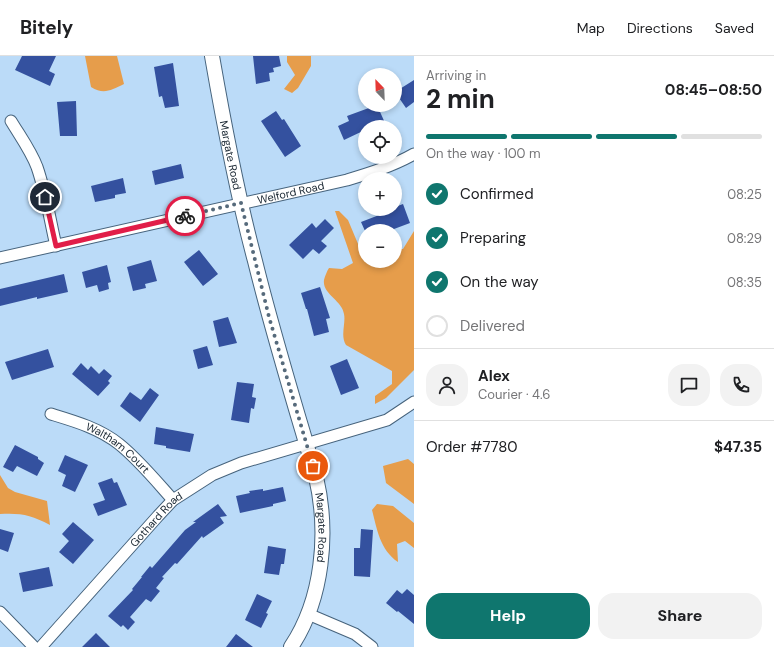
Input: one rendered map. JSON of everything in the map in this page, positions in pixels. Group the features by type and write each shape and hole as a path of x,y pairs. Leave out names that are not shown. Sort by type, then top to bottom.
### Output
{"street":[{"name":"Margate Road","path":"212,56 241,203 269,317 320,495 322,550 317,582 308,614 291,647"},
{"path":"11,121 27,147 43,185 56,246"},
{"name":"Welford Road","path":"0,258 347,180 393,164 414,154"},
{"name":"Gothard Road","path":"40,647 173,500 212,475 306,443 353,431 386,420 414,402"},
{"name":"Waltham Court","path":"51,414 83,424 118,443 133,456 173,500"},
{"path":"0,612 34,647"},
{"path":"308,614 355,634 372,647"}],"shaded area":[{"path":"85,56 117,56 124,84 108,91 100,91 91,87"},
{"path":"287,56 311,56 311,66 298,88 292,93 284,89 295,75 287,62"},
{"path":"335,211 339,211 348,220 358,244 358,268 402,268 402,249 414,231 414,370 386,398 375,404 375,396 392,384 392,371 346,345 343,338 344,314 340,305 324,285 324,278 329,268 342,269 353,263"},
{"path":"408,459 414,464 414,504 386,483 383,466"},
{"path":"0,475 8,488 15,492 47,501 50,525 26,515 0,514"},
{"path":"377,504 393,506 414,523 414,548 405,541 397,544 398,562 387,551 380,539 372,510"}],"building":[{"path":"22,56 56,56 49,71 55,74 50,86 15,70"},
{"path":"253,56 279,56 281,66 273,68 274,72 269,73 270,81 256,84"},
{"path":"173,63 179,106 165,108 162,96 159,97 154,67"},
{"path":"414,80 414,102 406,108 402,102 402,88"},
{"path":"76,101 77,136 60,136 57,102"},
{"path":"276,111 282,120 284,119 301,146 285,157 261,121"},
{"path":"358,112 380,112 384,120 358,120 358,133 344,140 338,126 349,121 347,116"},
{"path":"181,164 184,178 155,185 152,171"},
{"path":"123,178 126,193 115,195 115,198 95,202 91,186"},
{"path":"402,204 410,223 402,226 402,224 362,224 361,222 377,216 402,216"},
{"path":"325,219 334,228 321,241 327,246 319,254 313,249 303,259 289,245 312,223 316,228"},
{"path":"199,250 218,274 203,286 184,262"},
{"path":"151,260 157,281 145,284 146,288 133,291 127,267"},
{"path":"107,265 111,282 108,283 109,289 99,292 97,285 86,288 82,272"},
{"path":"64,274 68,292 37,299 37,297 0,306 0,289"},
{"path":"320,287 330,318 326,319 329,332 314,336 301,293"},
{"path":"228,317 237,343 219,347 213,321"},
{"path":"207,346 213,365 198,369 193,350"},
{"path":"48,349 54,367 12,380 5,362"},
{"path":"347,359 359,388 341,395 330,366"},
{"path":"81,363 88,370 91,366 99,374 104,369 112,376 108,381 110,383 98,396 72,374"},
{"path":"237,382 254,384 252,397 256,398 254,409 251,408 249,423 231,420"},
{"path":"150,388 159,395 140,422 120,406 130,392 141,400"},
{"path":"156,427 194,434 190,452 166,448 166,446 154,444"},
{"path":"15,445 38,457 38,459 44,463 37,476 17,466 13,472 3,467"},
{"path":"65,455 88,465 75,492 62,486 66,475 58,471"},
{"path":"112,478 114,483 117,482 127,505 98,516 93,504 105,500 98,483"},
{"path":"283,487 286,501 273,504 273,506 240,513 236,496 250,493 249,491 263,489 263,491"},
{"path":"218,504 227,516 220,517 224,523 203,538 202,536 177,564 175,563 162,577 164,578 156,588 160,591 151,602 146,599 130,617 135,622 128,630 123,625 121,627 108,616 133,590 132,589 150,566 152,568 185,530 196,522 193,522"},
{"path":"73,522 94,540 73,564 59,552 69,541 62,534"},
{"path":"0,529 14,533 8,552 0,549"},
{"path":"361,529 373,530 370,577 354,576 354,548 360,548"},
{"path":"268,546 286,549 284,564 281,564 279,575 264,573"},
{"path":"49,567 53,586 23,592 19,573"},
{"path":"407,589 414,595 414,624 386,603 397,590 402,594"},
{"path":"257,594 272,601 266,613 268,614 261,628 245,620"},
{"path":"96,633 110,647 82,647"},
{"path":"236,634 253,647 226,647"}],"way so far":[{"path":"185,216 241,203 269,317 313,466"}],"route":[{"path":"45,197 56,246 185,216"}]}
